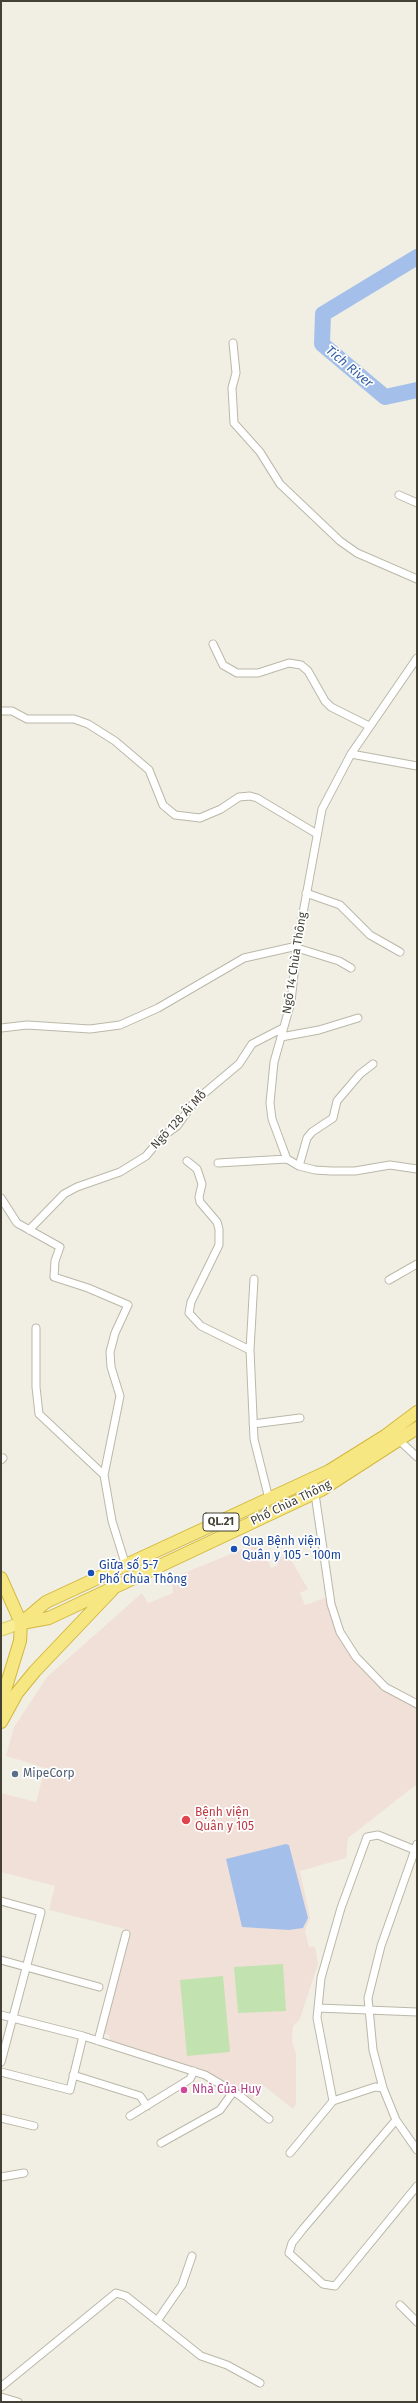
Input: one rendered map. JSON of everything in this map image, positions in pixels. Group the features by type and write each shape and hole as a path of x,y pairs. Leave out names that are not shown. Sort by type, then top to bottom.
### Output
{"highway":[{"name":"Phố Chùa Thông","path":"21,1623 46,1602 313,1480 385,1436 417,1412"},
{"name":"Phố Chùa Thông","path":"21,1623 50,1618 142,1573 314,1494 400,1441 417,1428"},
{"path":"131,1563 142,1573"},
{"path":"1,1578 21,1623 20,1641 3,1686 1,1703"},
{"path":"1,1722 17,1693 35,1671 119,1584"}],"main road":[{"path":"1,1630 21,1623"}],"street":[{"path":"233,343 236,373 232,388 234,423 260,452 280,484 340,541 357,553 417,579"},
{"path":"399,496 417,503"},
{"path":"213,644 223,665 237,673 258,673 289,663 301,665 308,671 325,701 331,707 369,726"},
{"name":"Ngõ 14 Chùa Thông","path":"288,1160 272,1120 270,1102 273,1069 291,1002 297,947 306,893 317,834 325,802 351,754 417,658"},
{"path":"1,711 12,711 27,719 74,719 88,724 115,742 149,770 163,806 175,815 200,818 221,809 239,797 250,796 257,798 317,834"},
{"path":"351,754 416,768"},
{"path":"306,893 340,905 370,935 400,952"},
{"path":"1,1028 27,1025 90,1029 120,1024 158,1008 244,958 297,947 339,961 351,968"},
{"path":"281,1037 319,1030 358,1018"},
{"name":"Ngõ 128 Ái Mỗ","path":"29,1230 64,1194 77,1187 120,1172 146,1156 162,1137 176,1126 195,1101 239,1064 252,1044 283,1028"},
{"path":"299,1166 307,1138 312,1132 333,1118 337,1101 360,1074 373,1064"},
{"path":"218,1164 288,1160 299,1166 331,1171 355,1171 390,1165 417,1169"},
{"path":"187,1161 198,1169 202,1184 199,1199 218,1222 219,1229 219,1245 191,1302 189,1313 201,1326 250,1350"},
{"path":"1,1198 17,1223 60,1247 54,1267 54,1278 88,1288 128,1305 115,1333 110,1352 111,1367 120,1396 104,1475 112,1521 131,1563"},
{"path":"389,1280 417,1264"},
{"path":"254,1279 250,1350 254,1439 269,1499"},
{"path":"36,1328 36,1387 39,1414 104,1475"},
{"path":"253,1424 300,1418"},
{"path":"400,1441 417,1456"},
{"path":"313,1480 331,1604 340,1632 356,1657 385,1686 417,1704"},
{"path":"334,2101 317,2018 321,1978 341,1908 367,1837 378,1835 416,1847 381,1946 368,1998 373,2050 383,2088 396,2120 417,2150"},
{"path":"1,1901 41,1912 1,2062"},
{"path":"98,2041 126,1934"},
{"path":"1,1960 99,1987"},
{"path":"318,2008 417,2012"},
{"path":"1,2015 82,2036 205,2075 233,2092 269,2119"},
{"path":"1,2072 70,2090 82,2036"},
{"path":"130,2116 190,2079 194,2071"},
{"path":"73,2074 140,2096 147,2106"},
{"path":"290,2153 334,2101 375,2087 383,2088"},
{"path":"161,2143 220,2110 233,2092"},
{"path":"1,2118 34,2126"},
{"path":"396,2120 303,2229 292,2243 289,2253 323,2284 335,2286 417,2186"},
{"path":"1,2177 24,2173"},
{"path":"157,2321 185,2278 192,2256"},
{"path":"1,2387 116,2293 126,2296 205,2358 226,2365 260,2383"},
{"path":"400,2305 417,2322"},
{"path":"1,2397 18,2402"}],"shaded area":[{"name":"Bệnh viện Quân y 105","path":"260,1542 271,1568 278,1565 276,1559 288,1555 308,1589 300,1593 305,1605 328,1597 339,1633 384,1688 417,1708 417,1784 348,1838 346,1858 300,1871 310,1918 305,1931 309,1947 315,1946 318,1964 300,2019 293,2026 292,2041 296,2054 296,2104 293,2109 264,2086 252,2099 225,2081 208,2073 110,2041 109,2035 101,2033 125,1929 49,1910 55,1886 1,1872 1,1793 36,1802 45,1768 6,1756 14,1727 47,1677 142,1593 148,1603 173,1593 172,1578"}],"green space":[{"path":"283,1964 286,2011 238,2013 234,1967"},
{"path":"223,1976 230,2052 187,2056 180,1980"}],"water":[{"path":"286,1844 289,1845 308,1918 303,1928 289,1930 242,1927 226,1859"}],"waterway":[{"name":"Tich River","path":"417,257 323,314 322,344 385,397 417,390"}],"place":[{"name":"Qua Bệnh viện Quân y 105 - 100m","path":"234,1549"},
{"name":"Giữa số 5-7 Phố Chùa Thông","path":"91,1573"},
{"name":"MipeCorp","path":"15,1774"},
{"name":"Bệnh viện Quân y 105","path":"186,1820"},
{"name":"Nhà Của Huy","path":"184,2090"}]}
